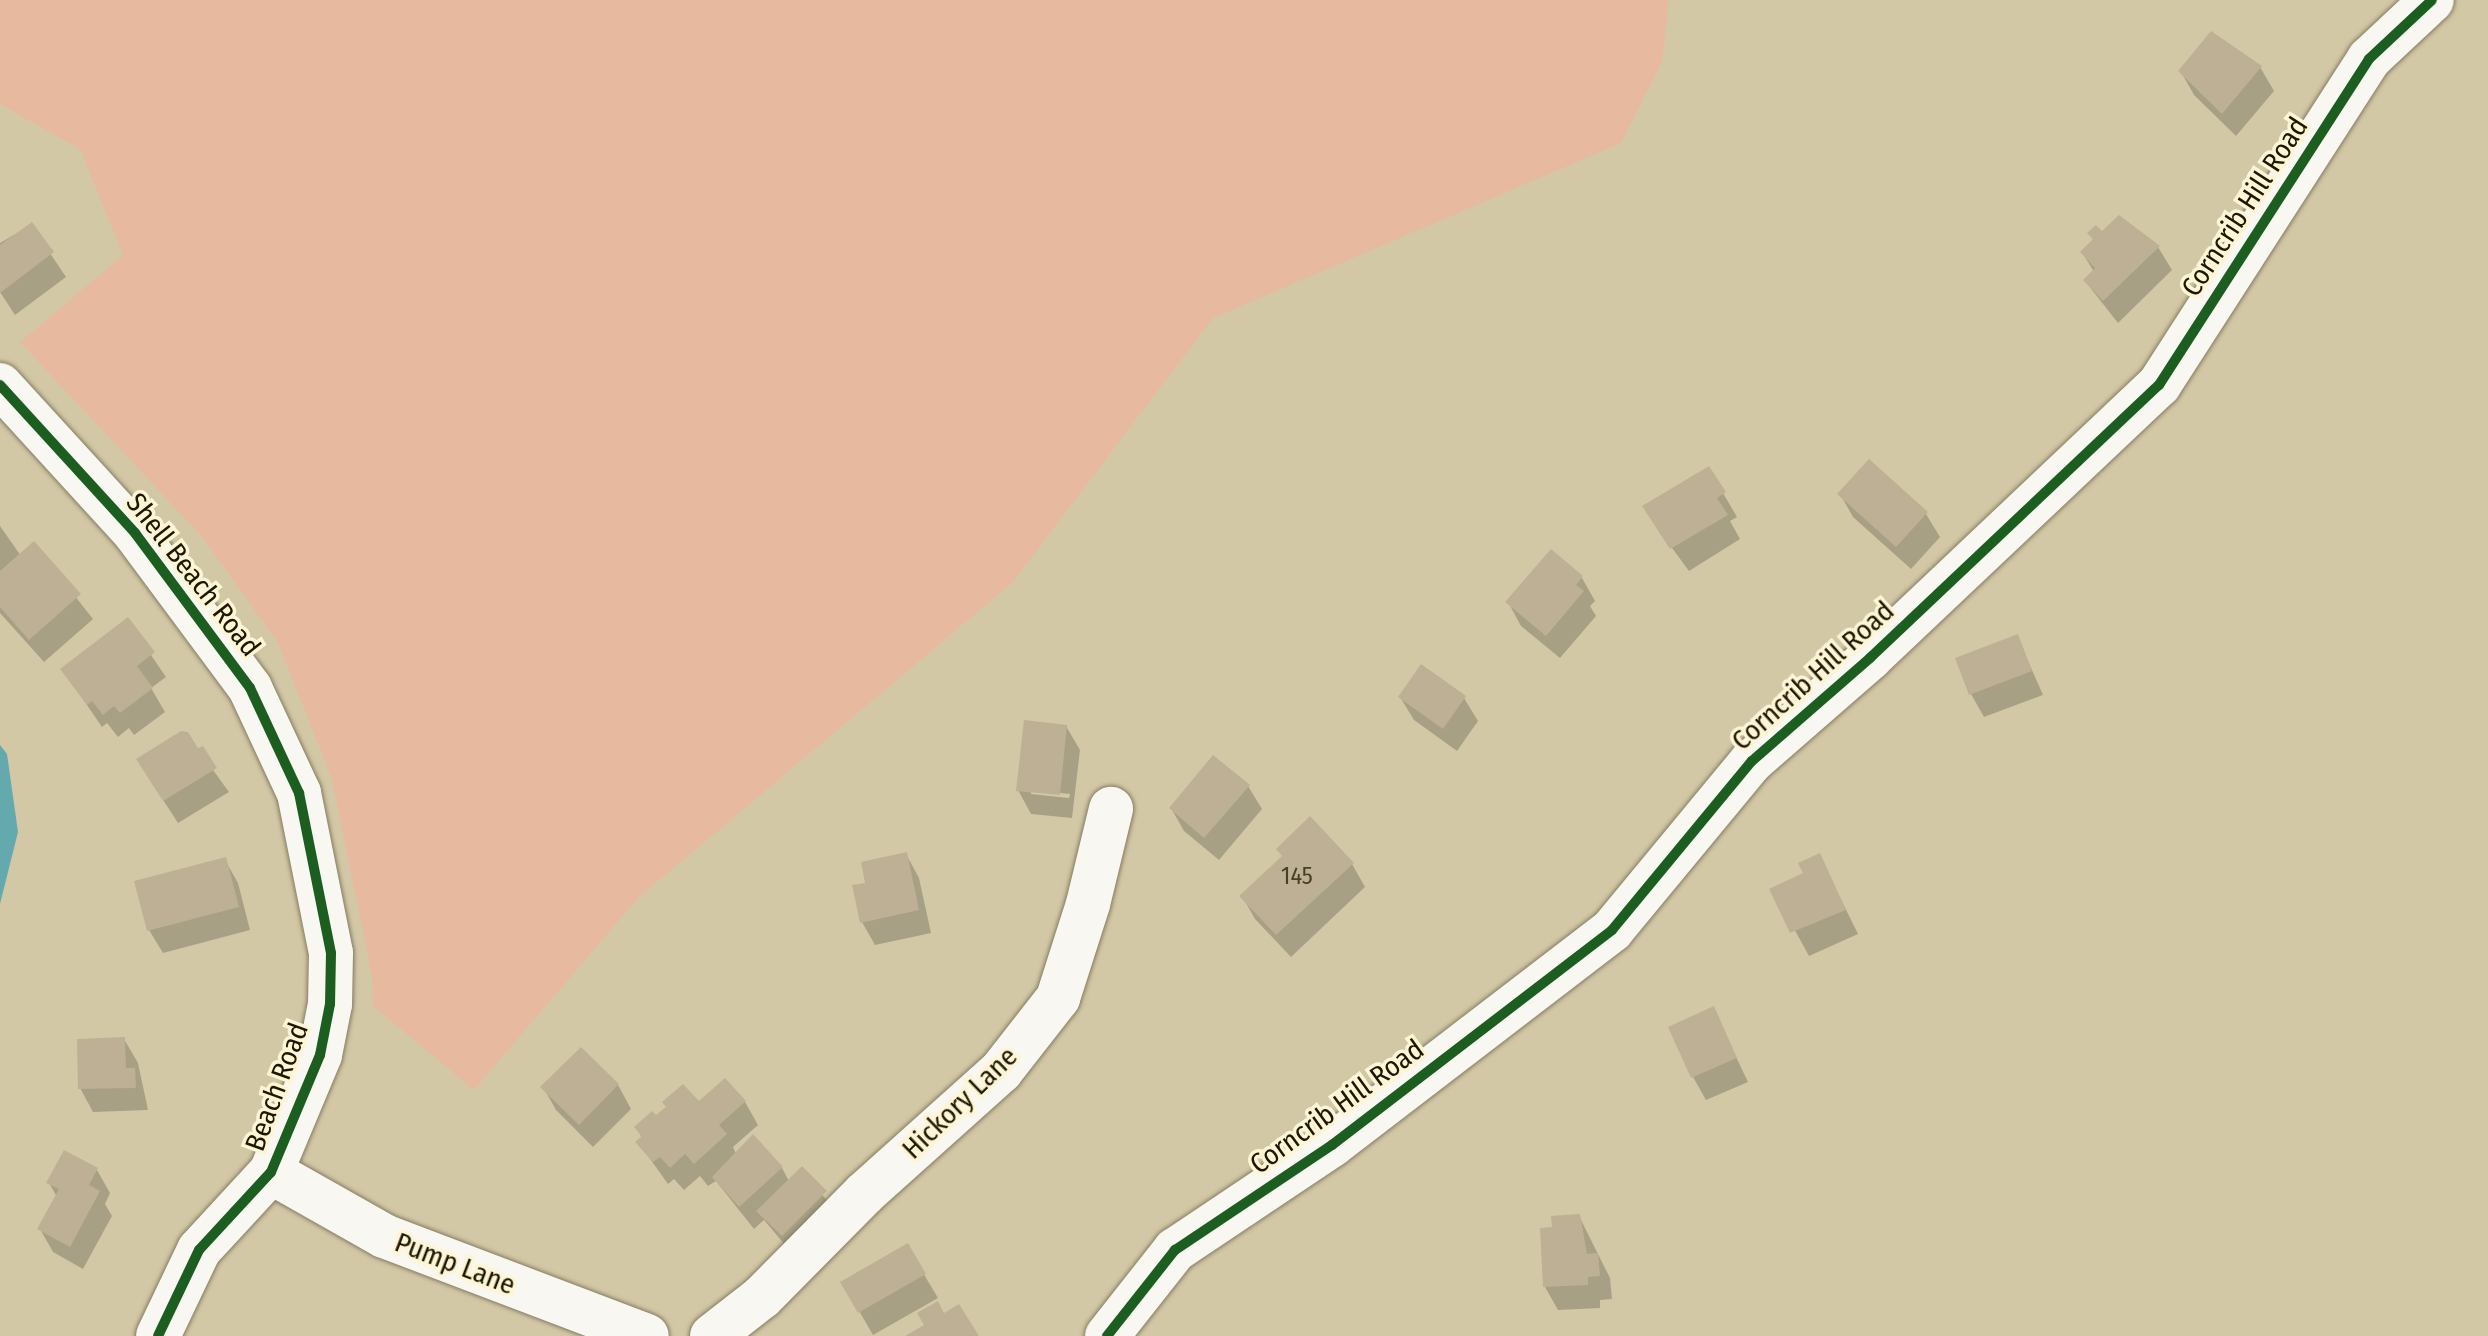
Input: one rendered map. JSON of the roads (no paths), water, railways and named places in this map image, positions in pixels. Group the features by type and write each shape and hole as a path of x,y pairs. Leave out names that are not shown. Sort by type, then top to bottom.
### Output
{"street":[{"name":"Corncrib Hill Road","path":"1107,1336 1175,1250 1332,1145 1612,930 1752,761 1870,658 2159,385 2369,59 2432,0"},
{"name":"Shell Beach Road","path":"0,385 135,533 250,688"},
{"name":"Beach Road","path":"158,1336 199,1250 271,1172 320,1055 330,1004 331,953 299,793 250,688"},
{"name":"Hickory Lane","path":"712,1336 762,1297 865,1193 1001,1071 1058,998 1088,904 1111,809"},
{"name":"Pump Lane","path":"271,1172 384,1236 628,1333"}],"water":[{"path":"0,745 7,754 18,832 0,904"}]}
